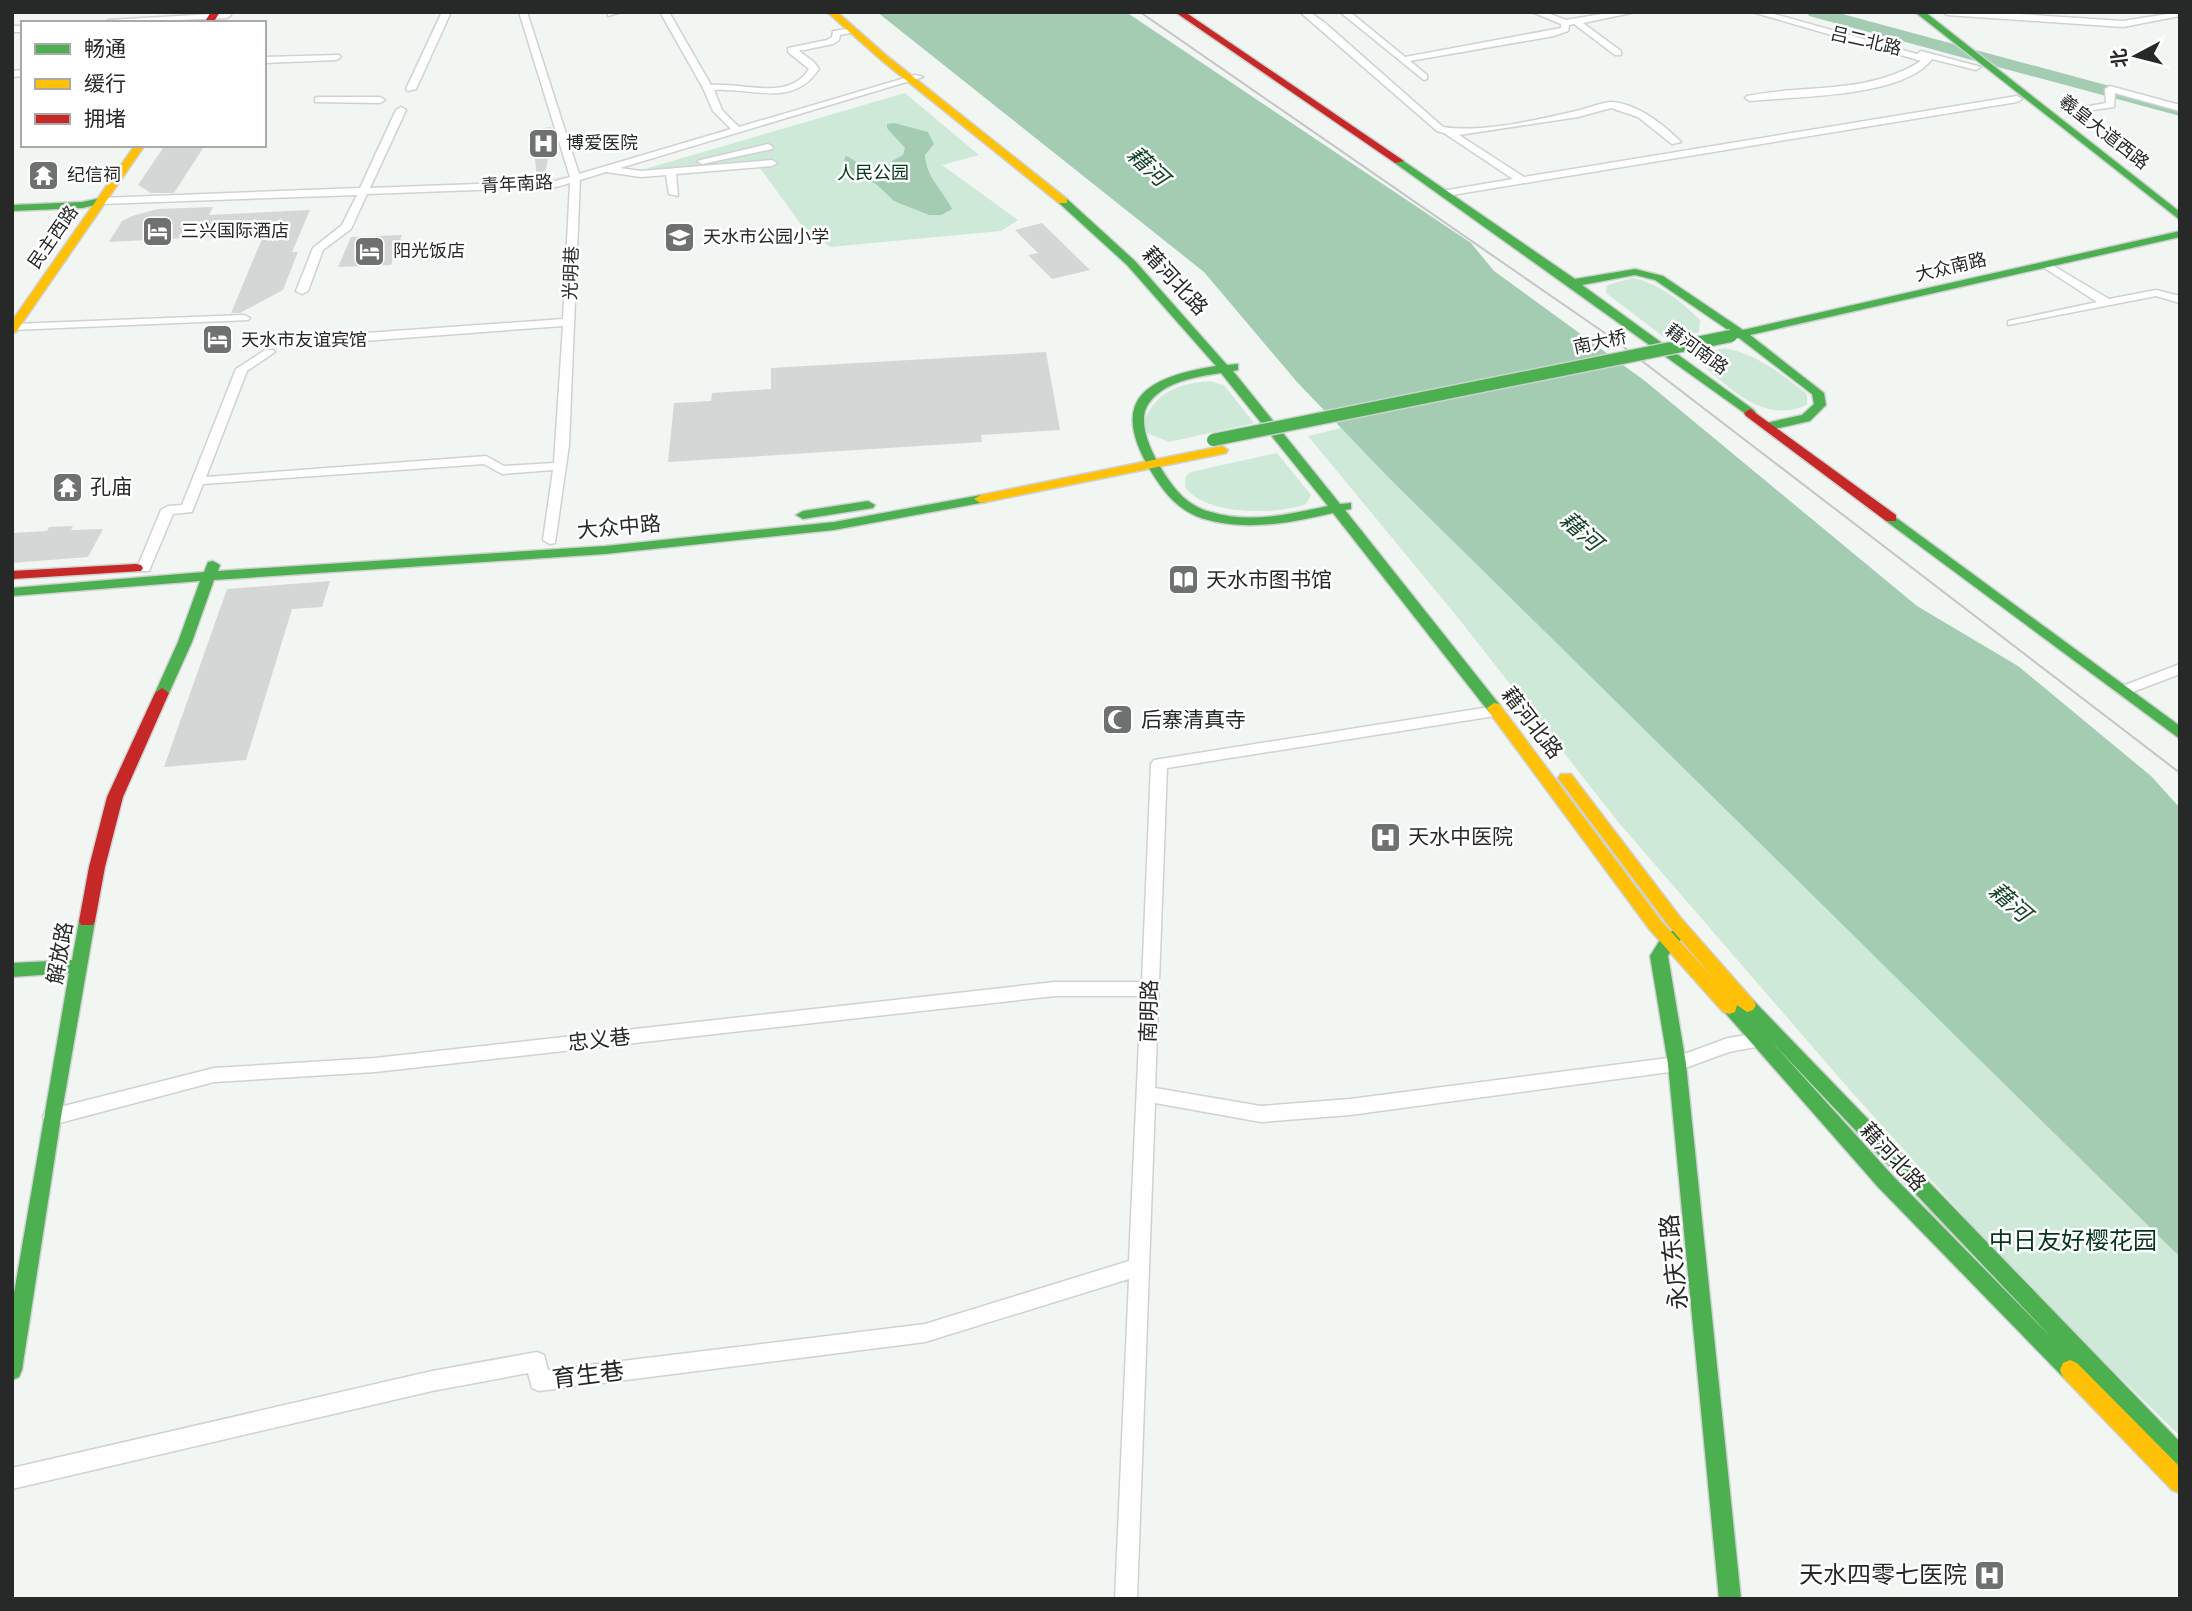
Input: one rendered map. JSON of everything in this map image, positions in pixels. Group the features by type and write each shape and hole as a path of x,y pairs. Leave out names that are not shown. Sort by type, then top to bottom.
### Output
{"main road":[{"name":"藉河北路","path":"831,12 1080,215 1131,263 1231,368 1342,507 1536,739 1676,936"},
{"name":"藉河北路","path":"842,12 914,78"},
{"name":"藉河南路","path":"1179,12 1446,193 1574,284 1770,426 2180,734"},
{"path":"1919,12 1976,60"},
{"name":"羲皇大道西路","path":"1933,12 2024,80 2180,206"},
{"name":"羲皇大道西路","path":"1976,60 2004,77 2180,217"},
{"path":"90,202 124,147"},
{"path":"12,208 90,202 138,147"},
{"path":"12,202 90,202"},
{"name":"民主西路","path":"12,307 90,202"},
{"name":"民主西路","path":"13,329 90,202"},
{"name":"大众南路","path":"1736,335 2180,234"},
{"path":"1574,284 1635,272 1659,278 1818,393 1820,405 1805,418 1770,426"},
{"name":"南大桥","path":"1218,445 1736,335"},
{"path":"1231,368 1178,379 1156,389 1142,402 1137,418 1140,434 1174,496 1187,507 1214,517 1246,522 1278,520 1342,507"},
{"name":"大众中路","path":"12,575 144,568 211,569 606,550 834,526 1218,445"},
{"name":"大众中路","path":"12,592 211,569 551,541 820,514 1153,459"},
{"name":"藉河北路","path":"1342,507 1496,711 1676,936 1767,1038 1885,1181 2180,1483"},
{"name":"解放路","path":"12,1370 52,1117 97,867 116,797 185,642 211,569"},
{"name":"永庆东路","path":"1676,936 1660,956 1677,1064 1730,1599"},
{"path":"12,970 51,965 79,966"},
{"name":"藉河北路","path":"1767,1038 2180,1457"}],"street":[{"path":"411,89 447,12"},
{"name":"光明巷","path":"523,12 575,178 570,322 560,466 551,541"},
{"path":"603,170 641,174 772,163 735,131 718,111 708,88 664,12"},
{"path":"1304,12 1440,129 1465,133 1578,114 1611,105 1641,114 1676,142"},
{"path":"1344,12 1423,77"},
{"path":"1536,12 1570,22 1618,52"},
{"path":"1402,60 1555,33 1565,29 1570,22 1632,12"},
{"name":"吕二北路","path":"1756,12 1881,46 1976,60"},
{"path":"1947,12 2123,24 2180,13"},
{"path":"146,21 219,17"},
{"path":"708,88 722,85 751,91 787,89 807,80 814,69 790,50 830,42 836,38 836,33 852,30"},
{"path":"1750,98 1785,93 1830,93 1889,81 1909,75 1928,60 1881,46"},
{"path":"266,60 336,57"},
{"name":"青年南路","path":"90,202 556,184 914,78"},
{"path":"2072,110 2112,104 2110,90 2180,108"},
{"path":"1446,193 2017,99"},
{"path":"318,100 380,100"},
{"path":"302,291 318,248 347,227 401,110"},
{"path":"1445,130 1523,181"},
{"path":"641,174 768,147"},
{"path":"671,172 674,194"},
{"path":"2047,265 2107,303"},
{"path":"2012,323 2156,293 2180,300"},
{"path":"13,329 244,318"},
{"path":"296,342 570,322"},
{"path":"144,568 168,510 187,509 242,369 269,352"},
{"path":"198,481 486,460 502,470 560,466"},
{"path":"2122,691 2180,670"},
{"name":"南明路","path":"1126,1599 1159,764 1496,711"},
{"name":"忠义巷","path":"52,1117 214,1075 375,1065 1055,989 1150,989"},
{"path":"1146,1094 1261,1114 1350,1107 1677,1064 1728,1045 1767,1038"},
{"name":"育生巷","path":"12,1479 432,1381 537,1362 539,1381 925,1333 1140,1267"}],"green space":[{"name":"人民公园","path":"905,93 979,155 942,165 1018,220 1001,231 830,247 800,223 757,164 647,173 648,168"},
{"path":"1633,278 1661,289 1685,306 1700,320 1699,332 1669,341 1606,293 1607,285"},
{"path":"1725,348 1748,355 1778,372 1807,394 1807,405 1790,410 1759,406 1731,389 1691,355"},
{"path":"1209,381 1224,385 1254,423 1169,442 1147,433 1143,424 1161,397 1177,387"},
{"name":"中日友好樱花园","path":"1341,428 2180,1257 2180,1436 2026,1285 1849,1089 1619,823 1459,619 1308,436"},
{"path":"1277,453 1311,495 1306,504 1260,511 1225,508 1195,497 1185,487 1186,476 1191,472"}],"water":[{"name":"藉河","path":"877,12 1126,12 1471,243 1494,271 1645,381 1917,606 2018,666 2151,776 2180,808 2180,1257 1390,479 1297,382 1204,272"},
{"path":"894,123 928,132 934,144 925,155 928,170 952,209 941,215 929,215 894,201 876,184 850,174 844,160 846,156 869,173 879,174 886,171 892,161 903,155 905,148 887,128 887,124"}],"building":[{"path":"551,127 555,158 548,159 544,179 537,179 532,130"},
{"path":"164,147 204,147 174,193 151,193 138,185"},
{"path":"213,207 209,215 310,210 292,252 298,252 283,290 240,313 231,313 264,234 109,242 122,221 132,216 158,209"},
{"path":"1042,223 1090,270 1052,279 1028,255 1038,253 1015,230"},
{"name":"阳光饭店","path":"402,235 391,265 338,267 351,237"},
{"path":"1046,352 1060,430 981,435 982,442 668,462 674,403 711,401 712,393 771,389 771,368"},
{"path":"73,526 71,530 103,529 88,557 12,563 12,533"},
{"path":"330,581 322,607 292,609 246,760 164,767 227,589"}],"waterway":[{"path":"1815,12 2180,111"}],"tram line":[{"path":"1140,12 1612,338 2180,773"}],"traffic: fast":[{"path":"1919,12 2180,217"},
{"path":"1399,161 1628,322 1750,413"},
{"path":"12,208 82,205 101,201"},
{"path":"1063,201 1131,263 1243,390 1494,708"},
{"path":"1731,336 2180,234"},
{"path":"1574,283 1635,272 1659,278 1741,334 1818,393 1820,405 1806,418 1770,426"},
{"path":"1213,440 1731,336"},
{"path":"1234,367 1167,382 1149,395 1139,408 1137,418 1141,438 1152,463 1174,495 1184,504 1202,513 1226,520 1278,520 1346,506"},
{"path":"12,592 208,576 605,550 834,526 981,499"},
{"path":"803,515 868,505"},
{"path":"1891,518 2180,734"},
{"path":"162,693 185,642 213,565"},
{"path":"12,1370 52,1117 87,921"},
{"path":"1679,934 1669,940 1659,956 1677,1064 1730,1599"},
{"path":"12,970 79,966"},
{"path":"1747,1005 2180,1457"},
{"path":"1729,1007 1885,1181 2070,1370"}],"traffic: slow":[{"path":"831,12 884,58 1063,201"},
{"path":"12,330 139,147"},
{"path":"981,499 1222,450"},
{"path":"1494,708 1656,926 1729,1007"},
{"path":"1566,778 1674,921 1747,1005"},
{"path":"2070,1370 2180,1483"}],"traffic: jam":[{"path":"209,21 216,12"},
{"path":"1179,12 1399,161"},
{"path":"1750,413 1891,518"},
{"path":"12,575 136,568"},
{"path":"87,921 97,867 115,797 162,693"}],"place":[{"name":"博爱医院","path":"543,143"},
{"name":"纪信祠","path":"44,175"},
{"name":"三兴国际酒店","path":"158,231"},
{"name":"天水市公园小学","path":"680,237"},
{"name":"阳光饭店","path":"370,251"},
{"name":"天水市友谊宾馆","path":"218,340"},
{"name":"孔庙","path":"67,487"},
{"name":"天水市图书馆","path":"1183,580"},
{"name":"后寨清真寺","path":"1118,720"},
{"name":"天水中医院","path":"1385,837"},
{"name":"天水四零七医院","path":"1990,1575"}]}
